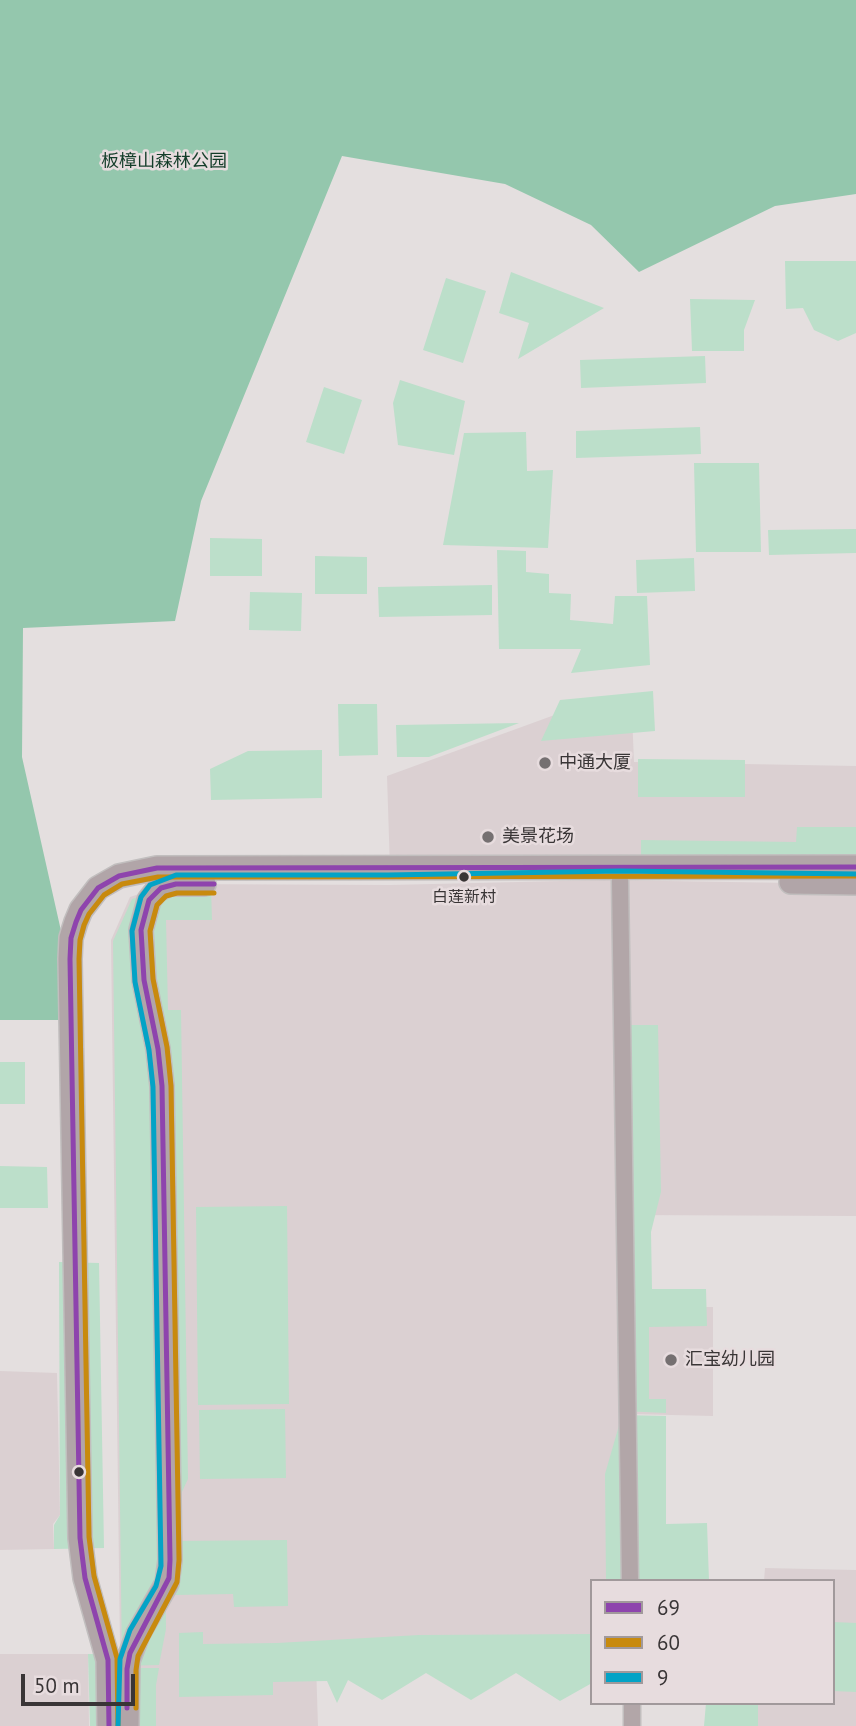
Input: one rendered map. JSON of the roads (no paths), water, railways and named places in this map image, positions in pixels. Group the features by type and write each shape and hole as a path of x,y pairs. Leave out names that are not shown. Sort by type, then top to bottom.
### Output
{"main road":[{"path":"109,1726 108,1660 85,1577 80,1538 71,999 71,938 81,910 98,888 119,876 157,868 856,867"},
{"path":"127,1726 128,1661 138,1634 169,1578 170,1560 162,1086 142,958 141,930 149,900 161,888 176,884 620,880 856,883"}],"street":[{"path":"620,880 630,1579"},
{"path":"632,1705 632,1726"}],"place":[{"name":"中通大厦","path":"545,763"},
{"name":"美景花场","path":"488,837"},
{"name":"白莲新村","path":"464,877"},
{"name":"汇宝幼儿园","path":"671,1360"}],"park label":[{"name":"板樟山森林公园","path":"164,162"}]}
